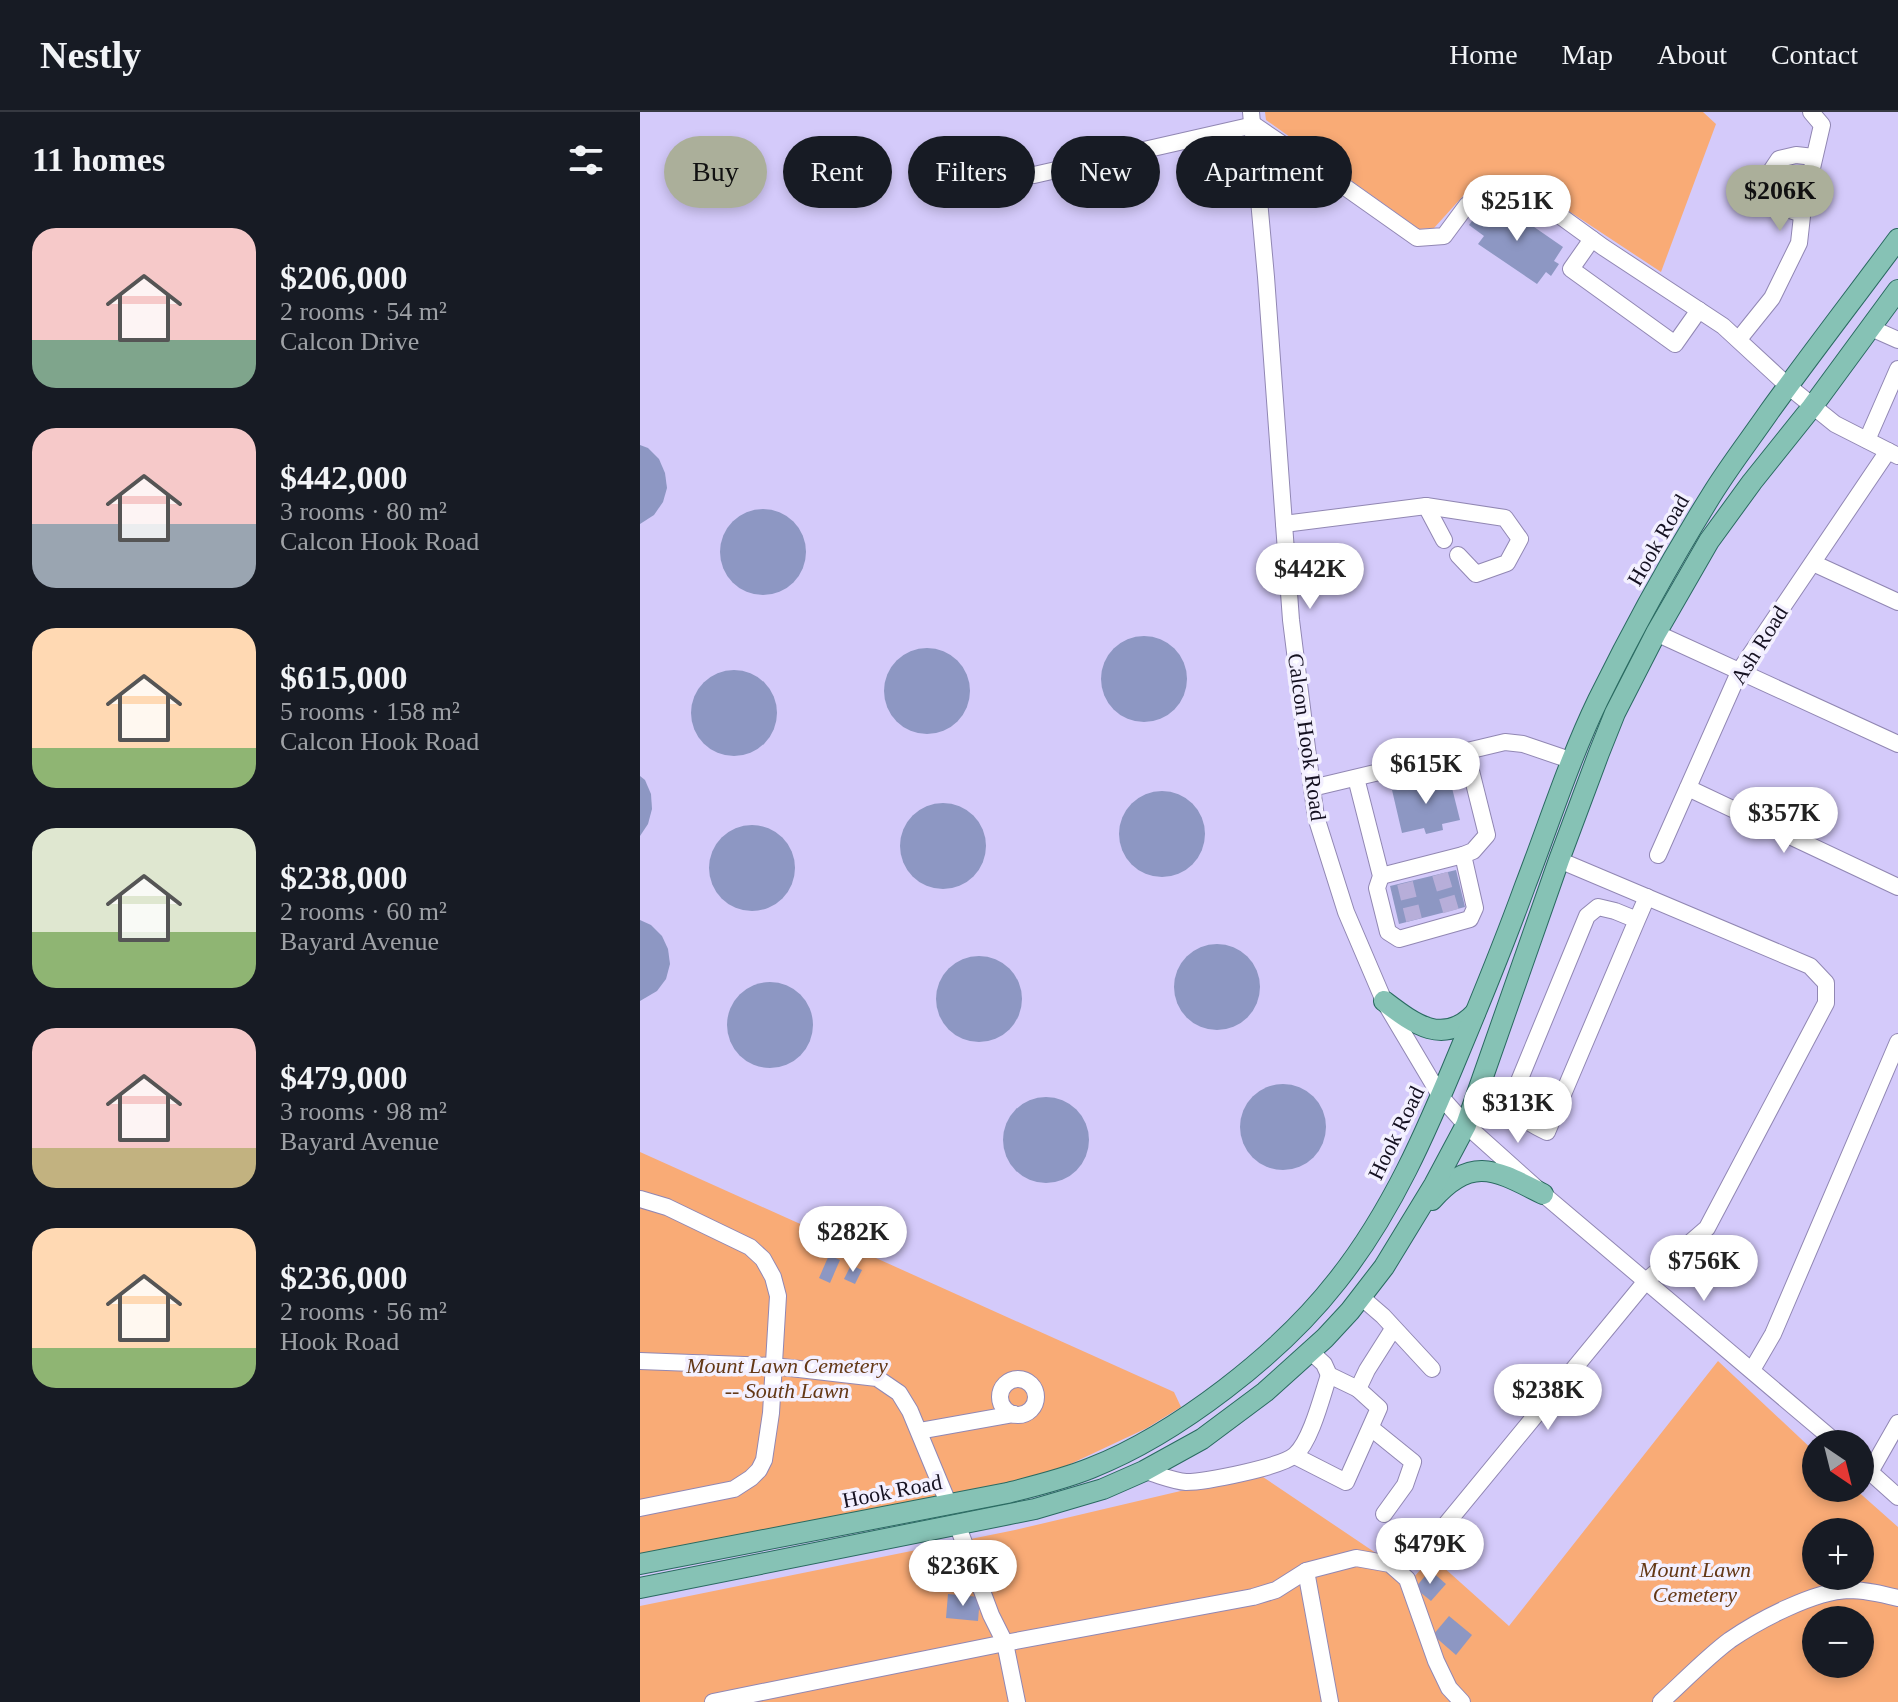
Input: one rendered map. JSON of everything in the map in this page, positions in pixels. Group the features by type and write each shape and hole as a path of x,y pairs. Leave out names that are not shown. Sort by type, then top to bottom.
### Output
{"main road":[{"name":"Hook Road","path":"640,1564 949,1505 1049,1483 1093,1467 1153,1437 1200,1408 1303,1320 1337,1281 1404,1177 1441,1097 1595,706 1619,658 1715,489 1898,239"},
{"name":"Hook Road","path":"640,1588 1035,1509 1103,1489 1144,1471 1202,1439 1286,1374 1333,1329 1384,1267 1407,1232 1466,1125 1559,860 1615,713 1656,633 1709,541 1898,290"},
{"path":"1384,1001 1421,1027 1434,1029 1454,1028 1475,1013"},
{"path":"1407,1232 1434,1197 1465,1174 1481,1170 1498,1172 1543,1194"}],"street":[{"path":"1739,339 1772,298 1799,243 1802,214 1822,125 1811,112"},
{"path":"1035,175 1253,119 1417,238 1444,236 1467,205 1497,186 1530,194 1723,326 1835,424 1893,453"},
{"name":"Calcon Hook Road","path":"1253,119 1291,620 1316,817 1346,912 1384,1001 1441,1097 1466,1125 1822,1430"},
{"path":"1802,214 1775,205 1767,177 1779,159 1796,155 1814,157"},
{"path":"1592,239 1571,269 1675,344 1699,310"},
{"path":"1871,328 1898,340"},
{"path":"1867,440 1898,369"},
{"name":"Ash Road","path":"1658,855 1740,670 1893,453"},
{"path":"1284,524 1426,506 1505,518 1520,539 1507,563 1476,574 1458,555"},
{"path":"1426,506 1444,540"},
{"path":"1813,563 1898,602"},
{"path":"1656,633 1898,744"},
{"path":"1312,788 1505,742 1523,744 1573,761"},
{"path":"1381,876 1404,876 1439,868 1473,851 1487,835 1466,751"},
{"path":"1356,778 1381,876 1377,888 1388,932 1399,939 1416,927 1452,917 1470,919 1475,908 1463,855"},
{"path":"1688,788 1898,887"},
{"path":"1419,1557 1646,1281 1707,1228 1826,1003 1826,983 1810,966 1559,860"},
{"path":"1637,920 1598,907 1587,916 1519,1081 1516,1105 1526,1122 1547,1132 1647,897"},
{"path":"1752,1370 1773,1334 1898,1042"},
{"path":"640,1199 667,1207 750,1247 763,1259 773,1277 778,1296 771,1413 764,1460 759,1470 734,1489 640,1508"},
{"path":"1361,1297 1432,1369"},
{"path":"1358,1389 1393,1329"},
{"path":"1295,1456 1346,1482 1379,1408 1358,1389 1329,1375 1324,1364 1310,1351"},
{"path":"640,1361 773,1366 877,1378 899,1393 919,1431 949,1505"},
{"path":"1144,1471 1186,1482 1268,1467 1295,1456 1309,1433 1329,1375"},
{"path":"919,1431 1025,1413 1034,1406 1036,1395 1032,1384 1021,1379 1009,1381 1001,1390 1004,1408 1014,1414"},
{"path":"987,1419 1001,1399"},
{"path":"1874,1456 1898,1423"},
{"path":"1371,1428 1413,1462 1405,1485 1384,1514"},
{"path":"1874,1476 1898,1497"},
{"path":"957,1524 991,1615 1005,1643 1017,1702"},
{"path":"713,1702 1253,1597 1276,1590 1306,1571 1356,1558 1390,1564 1407,1579 1436,1661 1449,1688 1462,1702"},
{"path":"1306,1571 1330,1702"},
{"path":"1661,1702 1730,1640 1782,1610 1816,1597 1848,1590 1877,1592 1898,1598"}],"green space":[{"path":"1265,112 1703,112 1716,124 1661,272 1517,177 1492,178 1473,185 1434,228 1419,229 1352,181 1352,136 1288,136 1266,120"},
{"name":"Mount Lawn Cemetery -- South Lawn","path":"640,1152 1174,1392 1181,1407 1147,1428 1064,1467 1014,1481 640,1554"},
{"name":"Mount Lawn Cemetery","path":"1718,1361 1802,1440 1802,1502 1870,1502 1898,1527 1898,1702 640,1702 640,1606 1015,1530 1257,1473 1413,1578 1432,1557 1509,1626"}],"building":[{"path":"1484,205 1498,214 1504,206 1563,247 1554,261 1559,264 1551,276 1546,272 1537,284 1478,244 1484,236 1469,225"},
{"path":"640,445 659,459 667,488 663,502 654,515 640,524"},
{"path":"763,509 780,512 794,521 803,535 806,552 803,569 794,583 780,592 763,595 746,592 732,583 723,569 720,552 723,535 732,521 746,512"},
{"path":"1144,636 1161,639 1175,648 1184,662 1187,679 1184,696 1175,710 1161,719 1144,722 1127,719 1113,710 1104,696 1101,679 1104,662 1113,648 1127,639"},
{"path":"927,648 944,651 958,660 967,674 970,691 967,708 958,722 944,731 927,734 910,731 896,722 887,708 884,691 887,674 896,660 910,651"},
{"path":"734,670 751,673 765,682 774,696 777,713 774,730 765,744 751,753 734,756 717,753 703,744 694,730 691,713 694,696 703,682 717,673"},
{"path":"640,776 651,794 652,809 648,824 640,836"},
{"path":"1449,776 1460,820 1442,824 1443,830 1426,834 1424,828 1402,833 1392,790"},
{"path":"1162,791 1179,794 1193,803 1202,817 1205,834 1202,851 1193,865 1179,874 1162,877 1145,874 1131,865 1122,851 1119,834 1122,817 1131,803 1145,794"},
{"path":"943,803 960,806 974,815 983,829 986,846 983,863 974,877 960,886 943,889 926,886 912,877 903,863 900,846 903,829 912,815 926,806"},
{"path":"752,825 769,828 783,837 792,851 795,868 792,885 783,899 769,908 752,911 735,908 721,899 712,885 709,868 712,851 721,837 735,828"},
{"path":"1456,870 1465,907 1399,924 1390,886"},
{"path":"640,920 651,925 662,936 670,964 666,979 657,991 640,1001"},
{"path":"1217,944 1234,947 1248,956 1257,970 1260,987 1257,1004 1248,1018 1234,1027 1217,1030 1200,1027 1186,1018 1177,1004 1174,987 1177,970 1186,956 1200,947"},
{"path":"979,956 996,959 1010,968 1019,982 1022,999 1019,1016 1010,1030 996,1039 979,1042 962,1039 948,1030 939,1016 936,999 939,982 948,968 962,959"},
{"path":"770,982 787,985 801,994 810,1008 813,1025 810,1042 801,1056 787,1065 770,1068 753,1065 739,1056 730,1042 727,1025 730,1008 739,994 753,985"},
{"path":"1283,1084 1300,1087 1314,1096 1323,1110 1326,1127 1323,1144 1314,1158 1300,1167 1283,1170 1266,1167 1252,1158 1243,1144 1240,1127 1243,1110 1252,1096 1266,1087"},
{"path":"1046,1097 1063,1100 1077,1109 1086,1123 1089,1140 1086,1157 1077,1171 1063,1180 1046,1183 1029,1180 1015,1171 1006,1157 1003,1140 1006,1123 1015,1109 1029,1100"},
{"path":"829,1255 840,1260 830,1283 819,1278"},
{"path":"851,1265 862,1270 855,1284 844,1279"},
{"path":"1430,1570 1446,1584 1431,1601 1415,1588"},
{"path":"948,1594 980,1597 978,1621 946,1618"},
{"path":"1449,1616 1472,1635 1456,1655 1433,1635"}],"tunnel":[{"path":"1440,874 1451,911"},
{"path":"1405,883 1414,920"}]}
